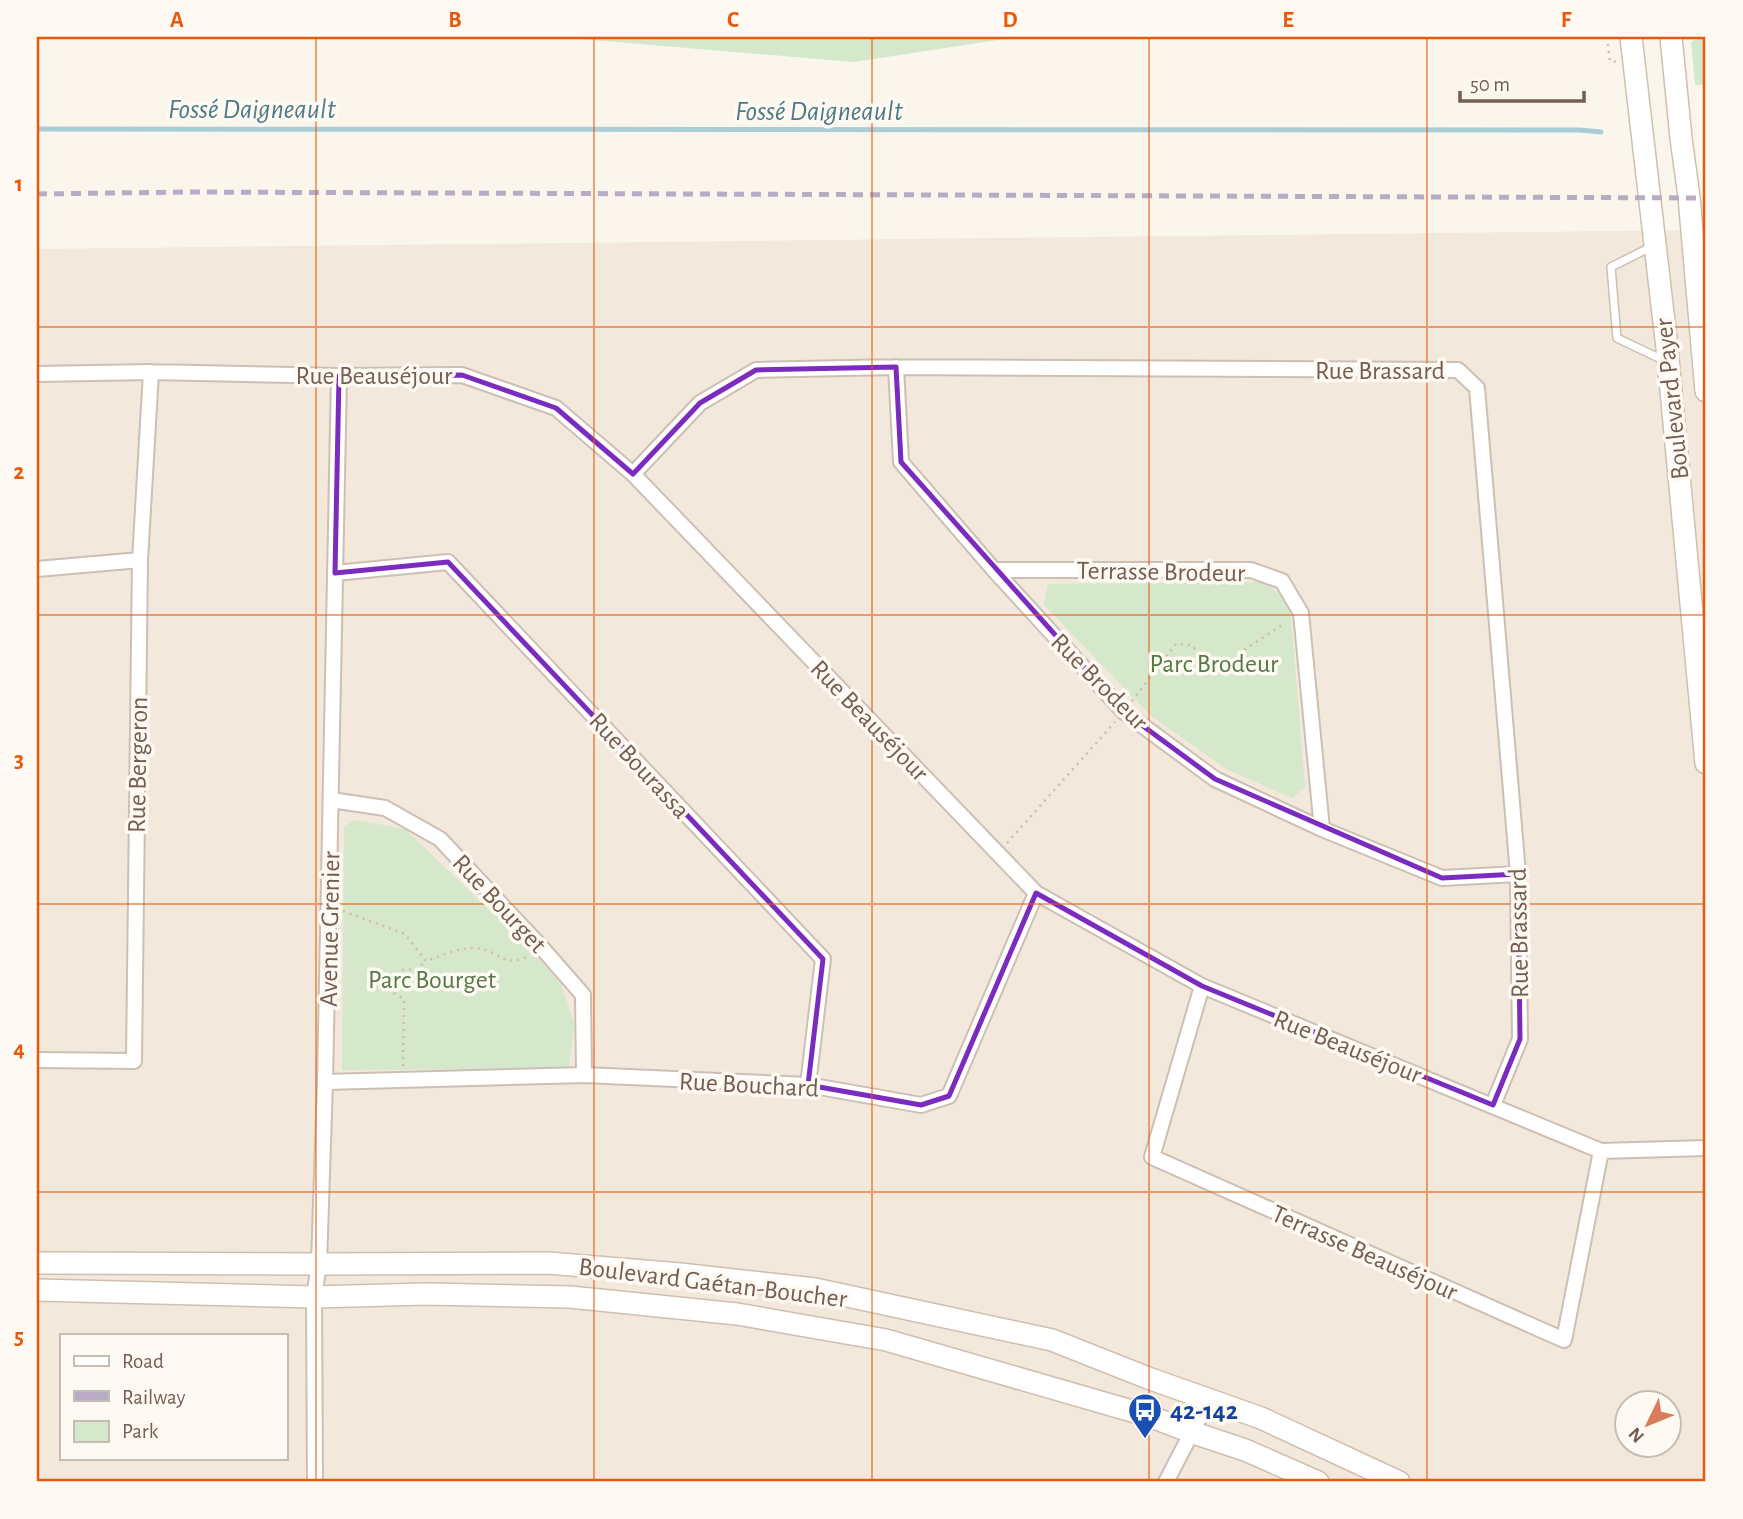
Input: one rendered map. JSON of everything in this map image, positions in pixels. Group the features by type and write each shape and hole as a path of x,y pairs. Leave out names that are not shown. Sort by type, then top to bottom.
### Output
{"main road":[{"name":"Boulevard Payer","path":"1632,37 1671,385 1706,762"},
{"name":"Boulevard Payer","path":"1671,37 1689,197 1706,391"},
{"path":"1671,385 1705,383"},
{"name":"Boulevard Gaétan-Boucher","path":"37,1263 548,1263 680,1273 816,1289 1052,1340 1261,1418 1399,1482"},
{"name":"Boulevard Gaétan-Boucher","path":"37,1290 314,1297 426,1294 570,1297 737,1314 886,1340 1150,1416 1245,1450 1318,1482"}],"street":[{"name":"Rue Brassard","path":"633,474 701,403 756,370 896,367 1458,370 1477,388 1518,874 1520,1039 1493,1105"},
{"name":"Rue Brodeur","path":"896,367 901,462 994,570 1124,712 1215,779 1322,828 1442,878 1518,874"},
{"name":"Rue Beauséjour","path":"37,374 151,372 339,376 462,375 556,408 633,474 1036,892 1202,986 1601,1151 1706,1148"},
{"name":"Rue Bergeron","path":"37,1060 134,1061 140,561 151,372"},
{"name":"Avenue Grenier","path":"315,1482 314,1297 319,1264 326,1082 339,376"},
{"path":"37,569 140,561"},
{"name":"Rue Bourassa","path":"335,573 448,562 823,959 808,1085"},
{"name":"Terrasse Brodeur","path":"994,570 1251,570 1282,581 1301,613 1322,828"},
{"name":"Rue Bourget","path":"331,800 385,808 440,839 542,948 583,995 584,1076"},
{"name":"Rue Bouchard","path":"326,1082 584,1076 808,1085 921,1105 948,1096 1036,892"},
{"name":"Terrasse Beauséjour","path":"1202,986 1152,1157 1564,1340 1601,1151"},
{"path":"1166,1482 1209,1399"}],"lane":[{"path":"1655,245 1611,267 1617,338 1668,362"}],"path":[{"path":"998,853 1124,712 1177,643 1192,645 1212,671 1227,660 1243,662 1244,650 1301,613"},
{"path":"330,906 405,934 426,961"},
{"path":"403,1079 404,999 394,992 394,978 404,968 416,970 426,961 475,948 506,960 520,961 542,948"}],"highlighted area":[{"path":"896,367 901,462 1124,712 1215,779 1442,878 1518,874 1520,1039 1493,1105 1202,986 1036,893 949,1096 921,1105 808,1085 823,959 448,562 335,573 339,376 462,375 556,408 633,474 700,403 756,370"}],"shaded area":[{"path":"1706,230 1706,1482 37,1482 37,249"}],"green space":[{"path":"557,37 1017,37 854,62"},
{"path":"1699,37 1706,37 1706,85 1695,85 1691,42"},
{"name":"Parc Brodeur","path":"1265,582 1290,604 1305,787 1292,798 1226,769 1150,715 1044,605 1048,584"},
{"name":"Parc Bourget","path":"356,820 405,829 526,945 561,984 575,1025 568,1069 342,1070 344,826"}],"waterway":[{"name":"Fossé Daigneault","path":"37,129 1601,132"}],"railway":[{"path":"37,194 188,192 1706,198"}],"place":[{"name":"42-142","path":"1145,1440"}]}
